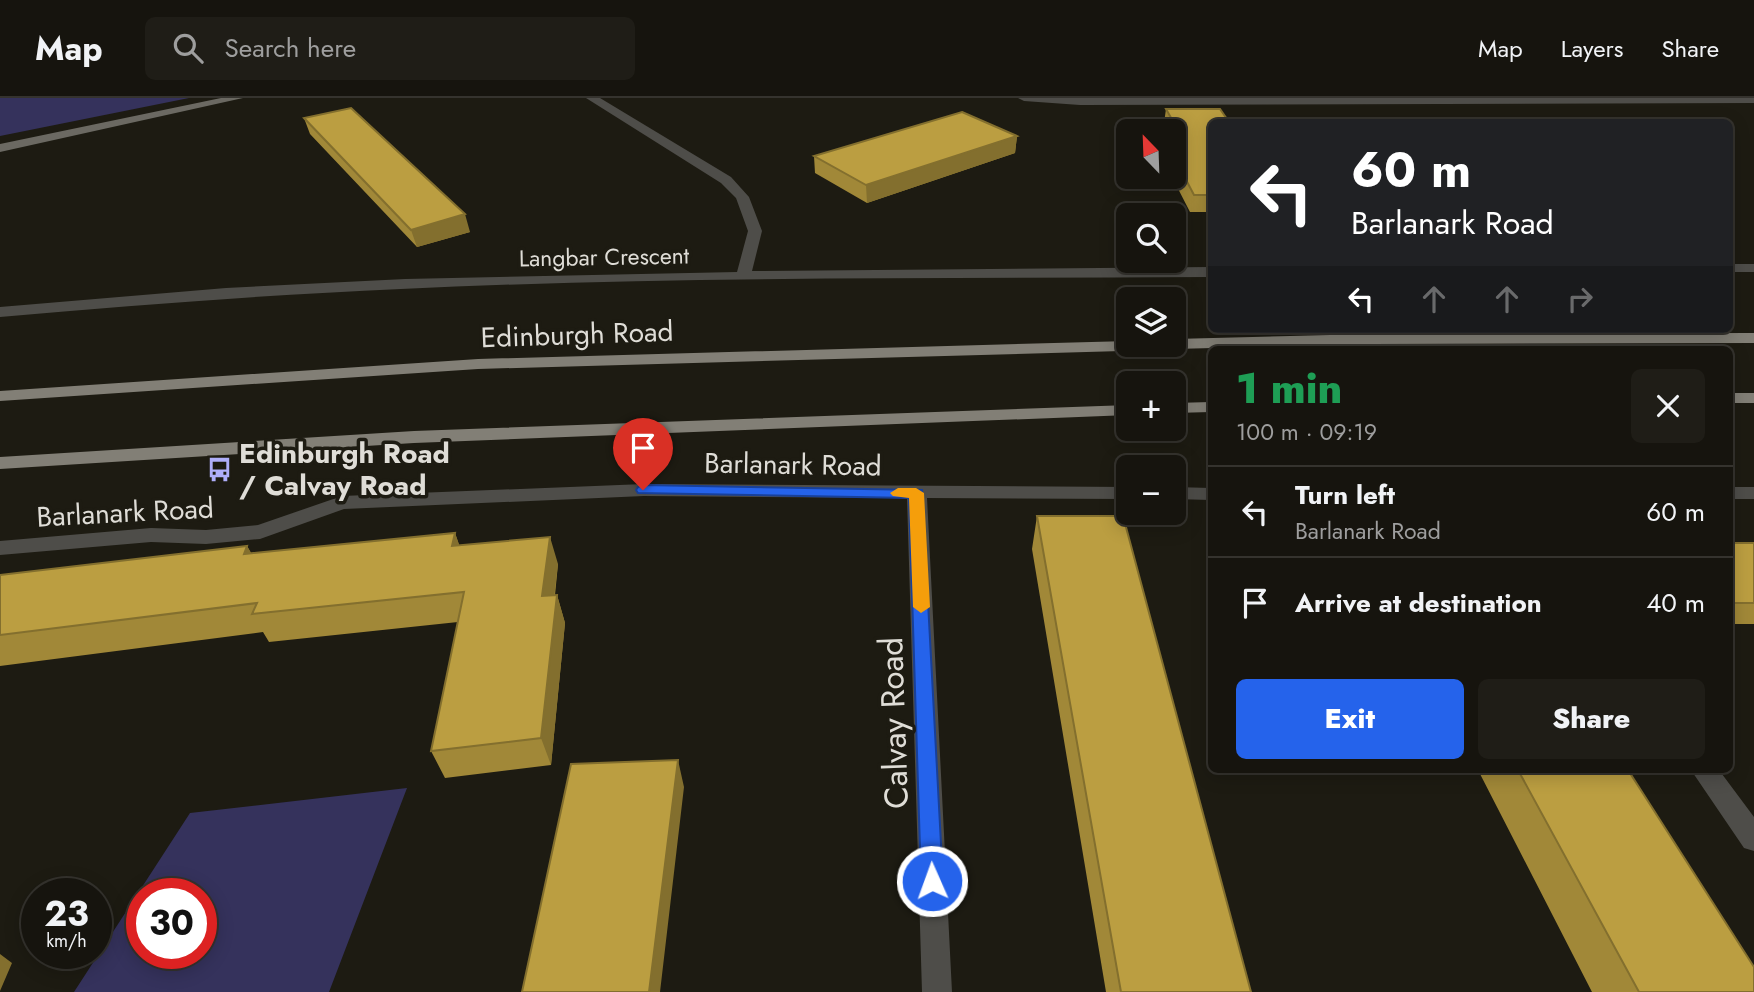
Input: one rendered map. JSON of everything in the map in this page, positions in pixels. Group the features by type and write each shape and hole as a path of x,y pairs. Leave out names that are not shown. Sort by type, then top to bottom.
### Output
{"main road":[{"path":"1186,344 1370,339 1754,338"},
{"name":"Edinburgh Road","path":"0,396 478,364 1116,346"},
{"path":"1733,398 1754,398"},
{"path":"1186,408 1208,407"},
{"path":"0,463 414,437 1116,410"}],"street":[{"path":"0,148 237,98"},
{"path":"592,98 726,180 742,197 755,231 743,276"},
{"path":"1024,98 1080,102 1754,100"},
{"path":"1733,268 1754,268"},
{"name":"Langbar Crescent","path":"0,313 226,293 322,288 743,276 1208,272"},
{"name":"Barlanark Road","path":"0,548 151,535 206,537 260,532 342,503 643,490 1116,493"},
{"name":"Calvay Road","path":"916,493 937,992"},
{"path":"1733,494 1754,493"},
{"path":"1186,494 1208,494"},
{"path":"1706,773 1754,839"}],"shaded area":[{"path":"0,98 189,98 0,136"},
{"path":"407,788 329,992 74,992 89,969 112,969 112,933 126,912 126,969 217,969 217,878 148,878 190,813"}],"building":[{"path":"351,108 465,214 411,230 304,118"},
{"path":"1166,109 1220,109 1227,119 1208,119 1208,195 1194,195 1186,180 1186,119 1172,119"},
{"path":"962,112 1017,136 866,185 814,156"},
{"path":"1037,516 1116,516 1116,525 1125,525 1251,992 1121,992"},
{"path":"455,533 452,546 550,537 542,596 557,595 541,738 431,751 464,592 252,614 257,603 0,635 0,575 247,546 244,554"},
{"path":"1733,543 1754,543 1754,603 1733,603"},
{"path":"678,760 649,992 522,992 571,764"},
{"path":"1520,773 1630,773 1754,967 1754,992 1639,992"}],"slow traffic":[{"path":"898,493 916,493 921,607"}],"place":[{"name":"Edinburgh Road / Calvay Road","path":"219,469"}],"route":[{"path":"643,490 916,493 932,881"}]}
